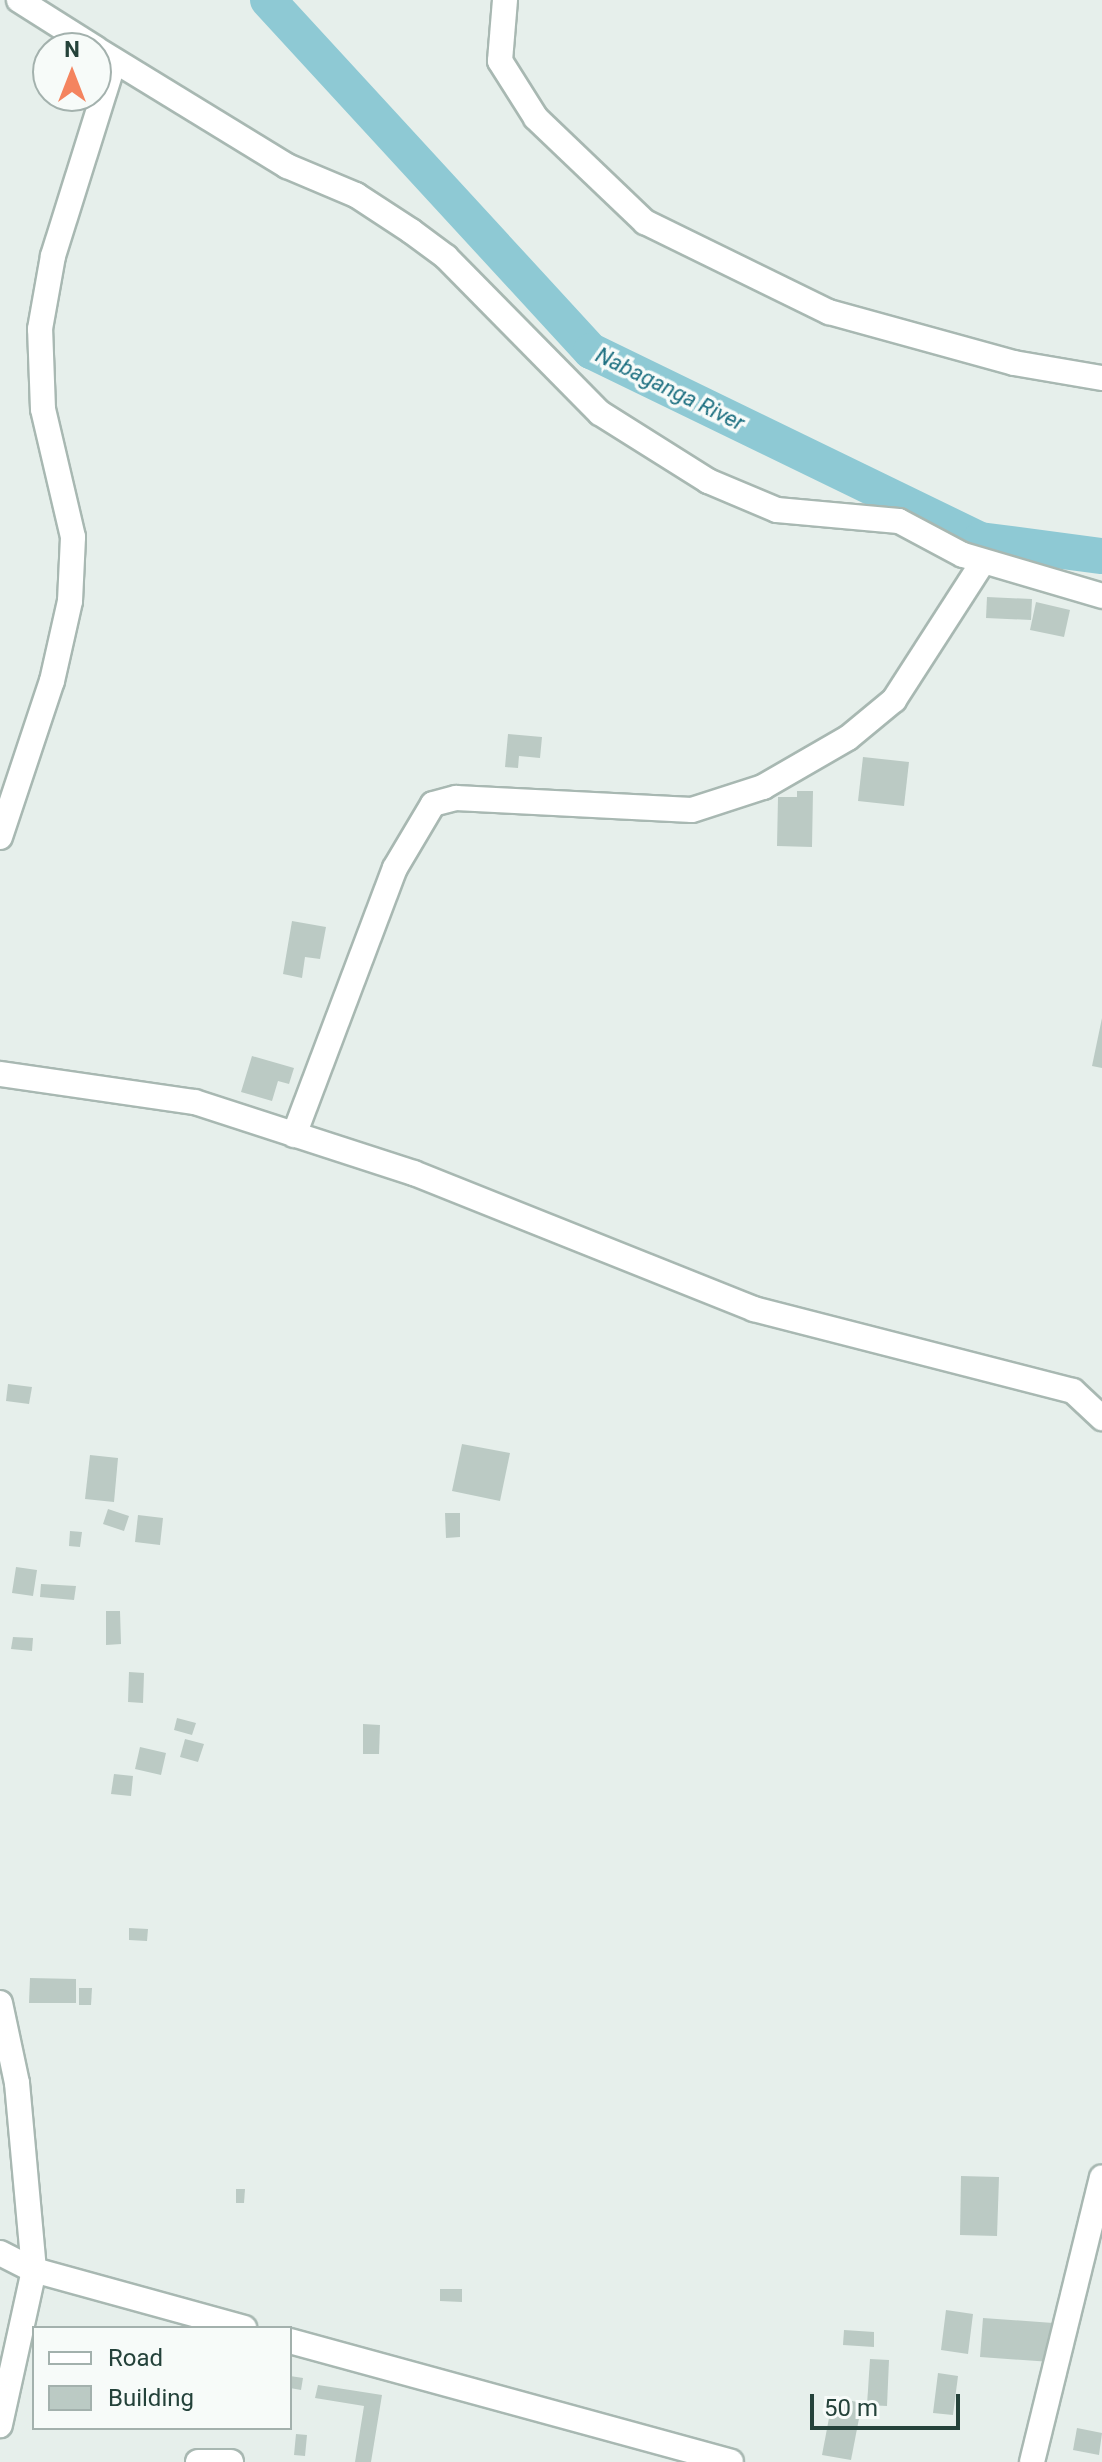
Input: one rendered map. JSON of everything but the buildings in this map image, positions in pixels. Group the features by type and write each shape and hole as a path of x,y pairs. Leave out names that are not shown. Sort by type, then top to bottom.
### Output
{"street":[{"path":"19,0 70,32"},
{"path":"505,0 500,61 536,118 645,222 829,312 1014,363 1102,378"},
{"path":"112,58 287,166 356,195 446,257 600,413 644,444 777,510 899,521 983,562 1102,596"},
{"path":"0,837 52,681 70,601 73,537 43,409 40,329 53,256 88,112"},
{"path":"294,1135 395,868 433,804 456,798 692,810 763,787 848,738 894,700 983,562"},
{"path":"0,1074 195,1102 414,1173 754,1309 1073,1391 1102,1418"},
{"path":"0,2003 17,2083 34,2270 0,2425"},
{"path":"1032,2462 1102,2177"},
{"path":"0,2253 34,2270 237,2326"},
{"path":"292,2342 731,2462"},
{"path":"198,2462 231,2462"}],"waterway":[{"name":"Nabaganga River","path":"268,0 591,351 980,540 1102,556"}]}
